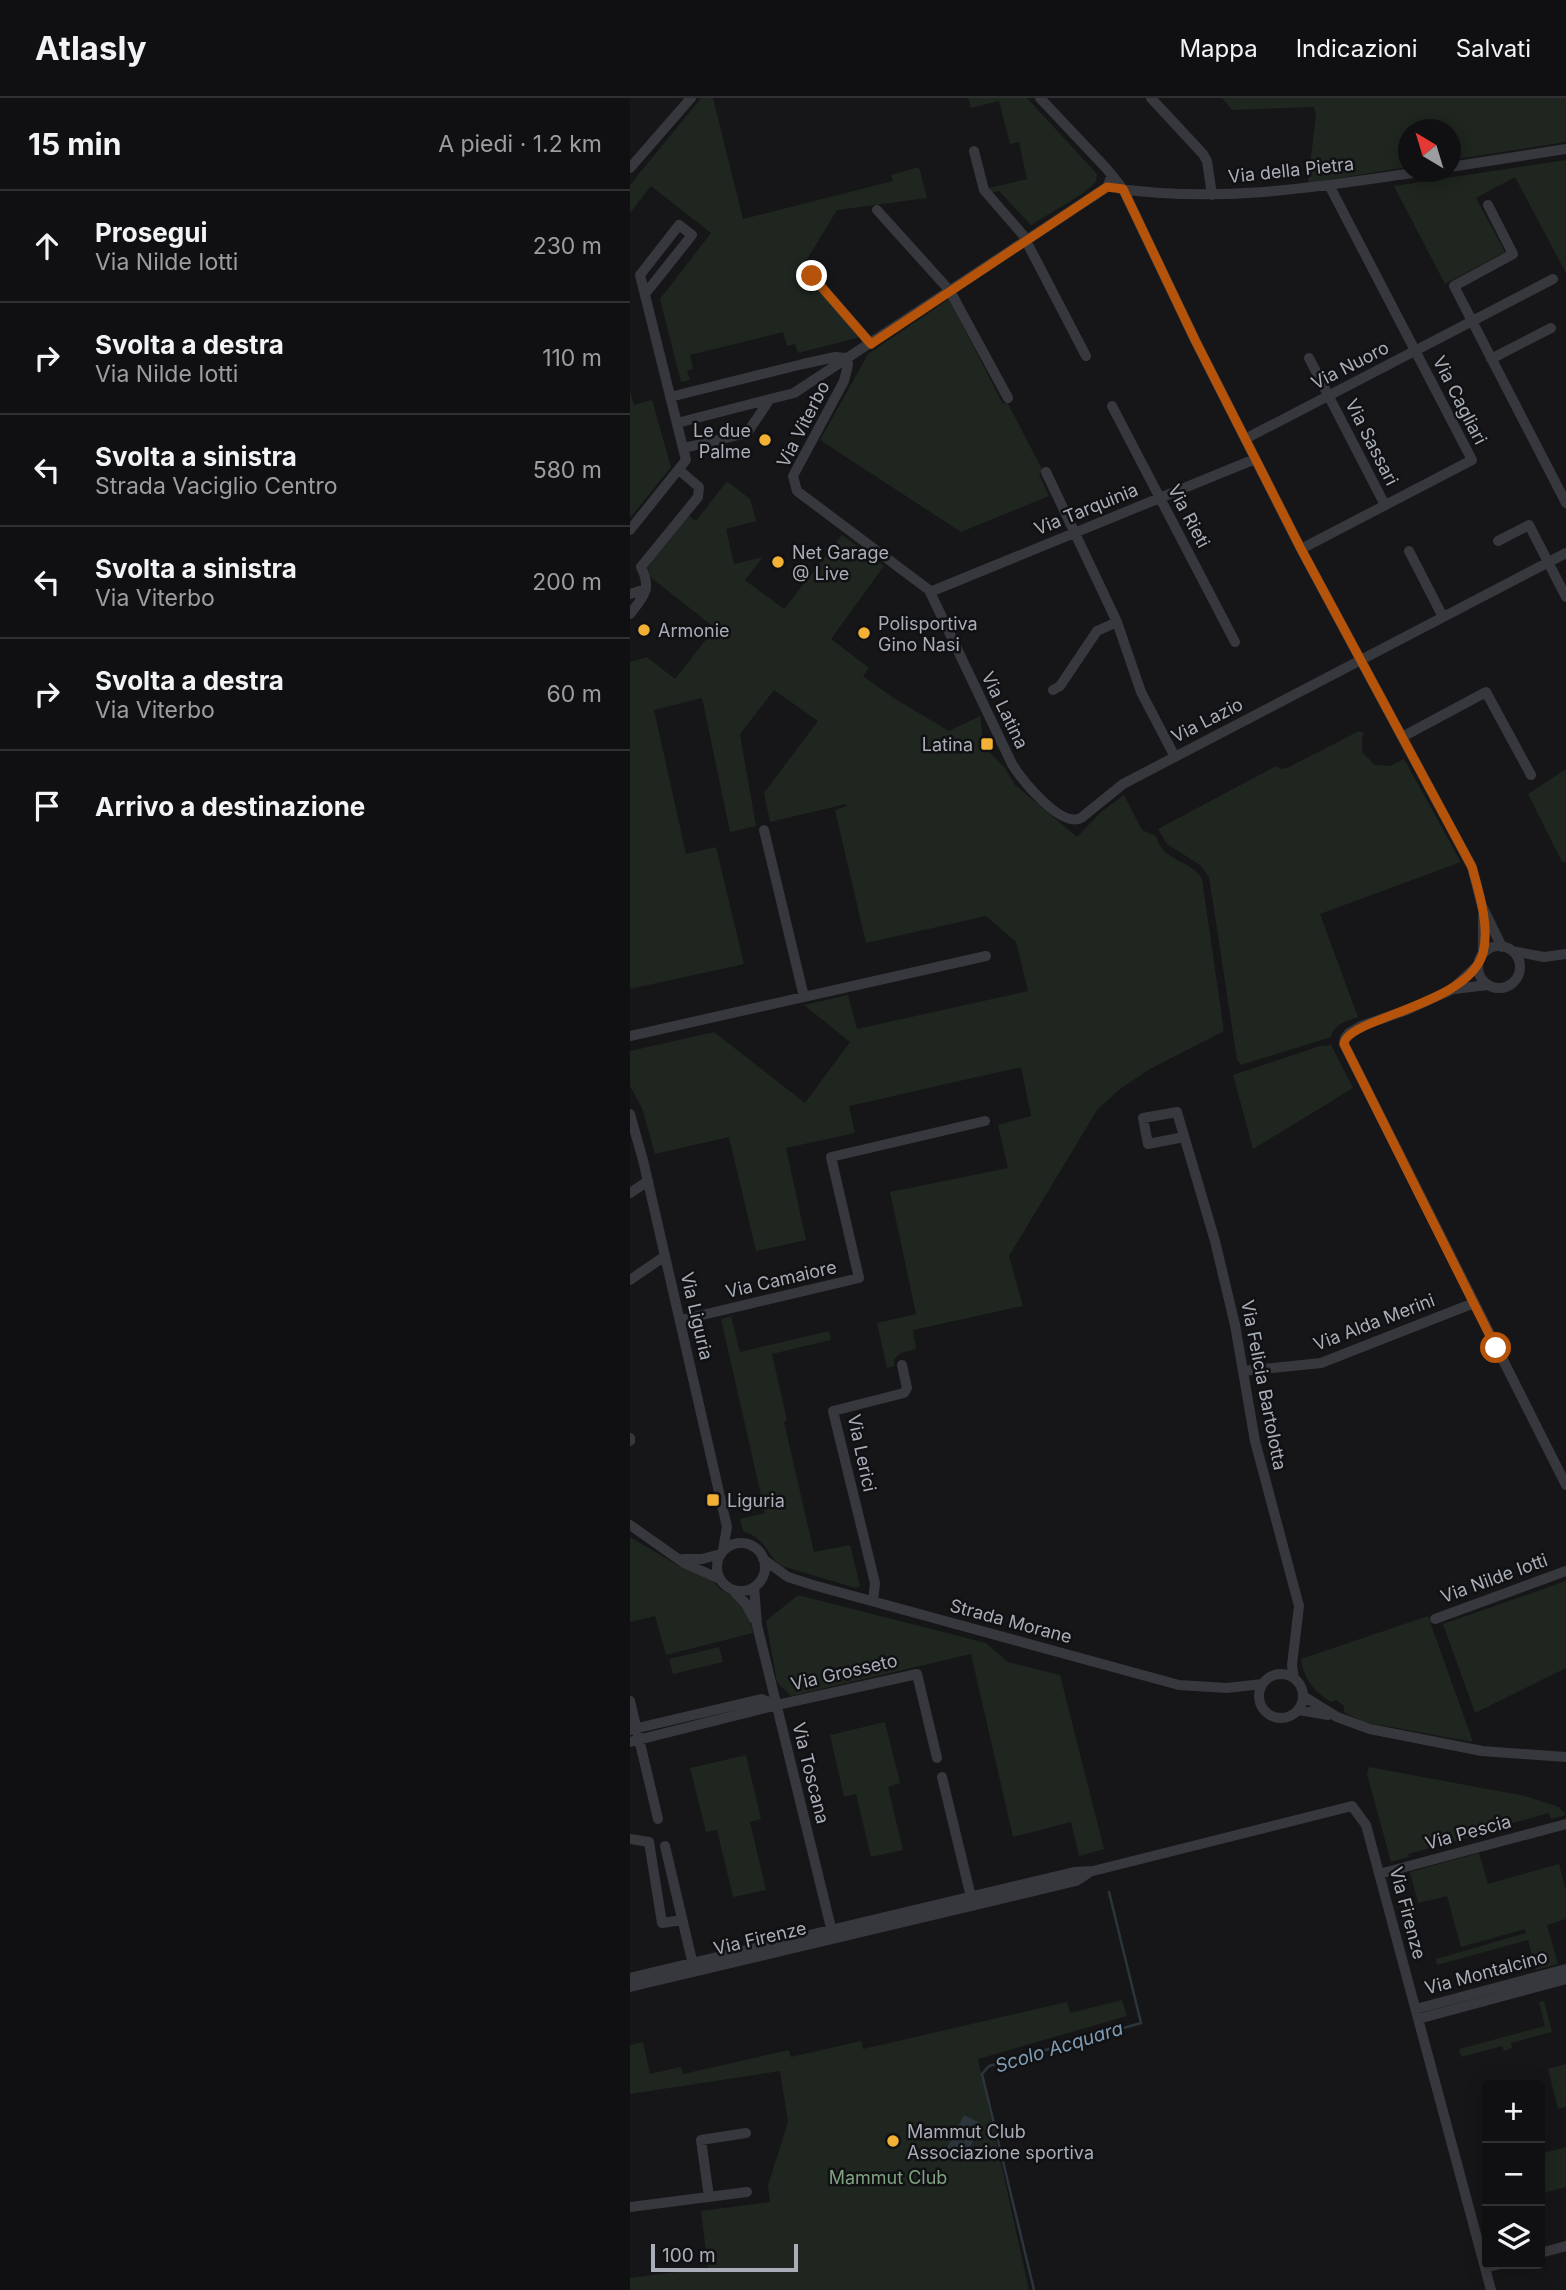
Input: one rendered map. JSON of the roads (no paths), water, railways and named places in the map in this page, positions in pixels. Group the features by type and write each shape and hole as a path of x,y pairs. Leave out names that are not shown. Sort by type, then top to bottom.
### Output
{"street":[{"path":"630,168 691,98"},
{"path":"1040,98 1123,189 1301,549 1472,867 1482,906 1483,954 1478,965 1451,990"},
{"path":"1151,98 1203,154 1207,161 1212,195"},
{"path":"1461,165 1566,149"},
{"path":"974,151 984,190 1026,241 1086,356"},
{"path":"677,423 794,393 839,366 847,358 1107,187 1111,175"},
{"name":"Via della Pietra","path":"1123,189 1212,195 1264,194 1398,175"},
{"name":"Via Cagliari","path":"1301,549 1472,460 1329,185"},
{"path":"1107,187 1123,189"},
{"path":"1488,205 1513,254 1454,286 1566,503"},
{"path":"877,210 950,291 1007,398"},
{"path":"630,530 686,460 640,275 679,225 692,235 645,294"},
{"path":"812,276 871,344"},
{"name":"Via Nuoro","path":"1245,439 1553,279"},
{"path":"1491,359 1551,328"},
{"path":"670,397 803,364 835,357 847,358"},
{"name":"Via Viterbo","path":"847,358 844,381 793,476 797,491 930,592"},
{"name":"Via Sassari","path":"1308,358 1385,505"},
{"path":"684,448 747,433 770,400"},
{"name":"Via Rieti","path":"1112,405 1235,642"},
{"name":"Via Tarquinia","path":"930,592 1255,459"},
{"path":"630,614 646,589 646,577 635,567 698,497 699,487 679,470"},
{"path":"1046,472 1117,622 1142,691 1175,757"},
{"path":"1498,541 1529,525 1566,597"},
{"path":"1409,551 1443,617"},
{"name":"Via Lazio","path":"1075,821 1123,784 1566,553"},
{"path":"630,594 646,589"},
{"name":"Via Latina","path":"930,592 1012,764 1027,787 1066,819 1075,821"},
{"path":"1054,690 1060,686 1097,631 1117,622"},
{"path":"1402,737 1486,692 1531,775"},
{"path":"764,830 804,997"},
{"path":"1482,906 1519,965 1517,976"},
{"path":"1483,954 1492,947 1528,956 1566,954"},
{"path":"630,1036 986,956"},
{"path":"1544,957 1503,987 1488,985 1451,990 1349,1032 1344,1044 1566,1485"},
{"path":"1478,965 1479,975 1488,985"},
{"name":"Via Liguria","path":"630,1114 681,1320 727,1527 722,1552"},
{"name":"Via Camaiore","path":"681,1320 859,1279 831,1157 985,1121"},
{"name":"Via Felicia Bartolotta","path":"1184,1137 1215,1241 1236,1327 1255,1441 1299,1606 1292,1665 1294,1678"},
{"path":"630,1193 648,1181"},
{"path":"630,1280 665,1256"},
{"name":"Via Alda Merini","path":"1243,1371 1321,1363 1474,1303"},
{"name":"Via Lerici","path":"873,1601 875,1583 833,1411 904,1393 907,1388 902,1365"},
{"path":"630,1525 676,1558 720,1579"},
{"path":"727,1527 743,1543"},
{"path":"676,1558 702,1559 722,1552 730,1545 743,1543 753,1546 763,1559 765,1567 757,1584 747,1590 733,1590 725,1586 716,1565 722,1552"},
{"name":"Strada Morane","path":"763,1559 788,1577 1179,1685 1227,1688 1262,1684"},
{"name":"Via Nilde Iotti","path":"1435,1619 1566,1571"},
{"name":"Strada Morane","path":"757,1584 788,1577"},
{"name":"Via Toscana","path":"757,1584 757,1625"},
{"name":"Via Toscana","path":"733,1590 746,1604 757,1625 833,1934"},
{"name":"Via Felicia Bartolotta","path":"1274,1675 1294,1641"},
{"name":"Via Grosseto","path":"777,1705 917,1674 937,1758"},
{"path":"1274,1675 1294,1678 1302,1689 1303,1696 1298,1710 1285,1718 1277,1718 1265,1711 1259,1699 1262,1684 1274,1675"},
{"name":"Strada Morane","path":"1227,1688 1259,1699"},
{"path":"1303,1696 1337,1717"},
{"path":"633,1729 761,1699 777,1705"},
{"path":"630,1701 635,1741 658,1819"},
{"path":"635,1741 777,1705"},
{"path":"1298,1710 1337,1717 1370,1729 1482,1751 1562,1756"},
{"path":"942,1777 972,1901"},
{"name":"Via Firenze","path":"630,1987 694,1968 972,1901 1074,1872 1093,1871 1352,1806 1366,1825 1482,2257"},
{"name":"Via Pescia","path":"1379,1874 1566,1824"},
{"path":"630,1839 649,1842 662,1923 682,1920"},
{"name":"Via Firenze","path":"665,1846 694,1968"},
{"name":"Via Firenze","path":"630,1978 694,1968"},
{"name":"Via Montalcino","path":"1417,2014 1566,1969"},
{"name":"Via Montalcino","path":"1417,2014 1566,1979"},
{"path":"709,2197 701,2140 746,2133"},
{"path":"630,2207 747,2192"},
{"path":"1545,2252 1566,2246"},
{"name":"Via Firenze","path":"1485,2269 1491,2290"}],"waterway":[{"name":"Scolo Acquara","path":"1034,2290 982,2074 989,2066 1141,2023 1109,1892"}],"place":[{"name":"Le due Palme","path":"765,440"},
{"name":"Net Garage @ Live","path":"778,562"},
{"name":"Armonie","path":"644,630"},
{"name":"Polisportiva Gino Nasi","path":"864,633"},
{"name":"Latina","path":"987,744"},
{"name":"Liguria","path":"713,1500"},
{"name":"Mammut Club Associazione sportiva","path":"893,2141"}],"park label":[{"name":"Mammut Club","path":"888,2177"}]}
